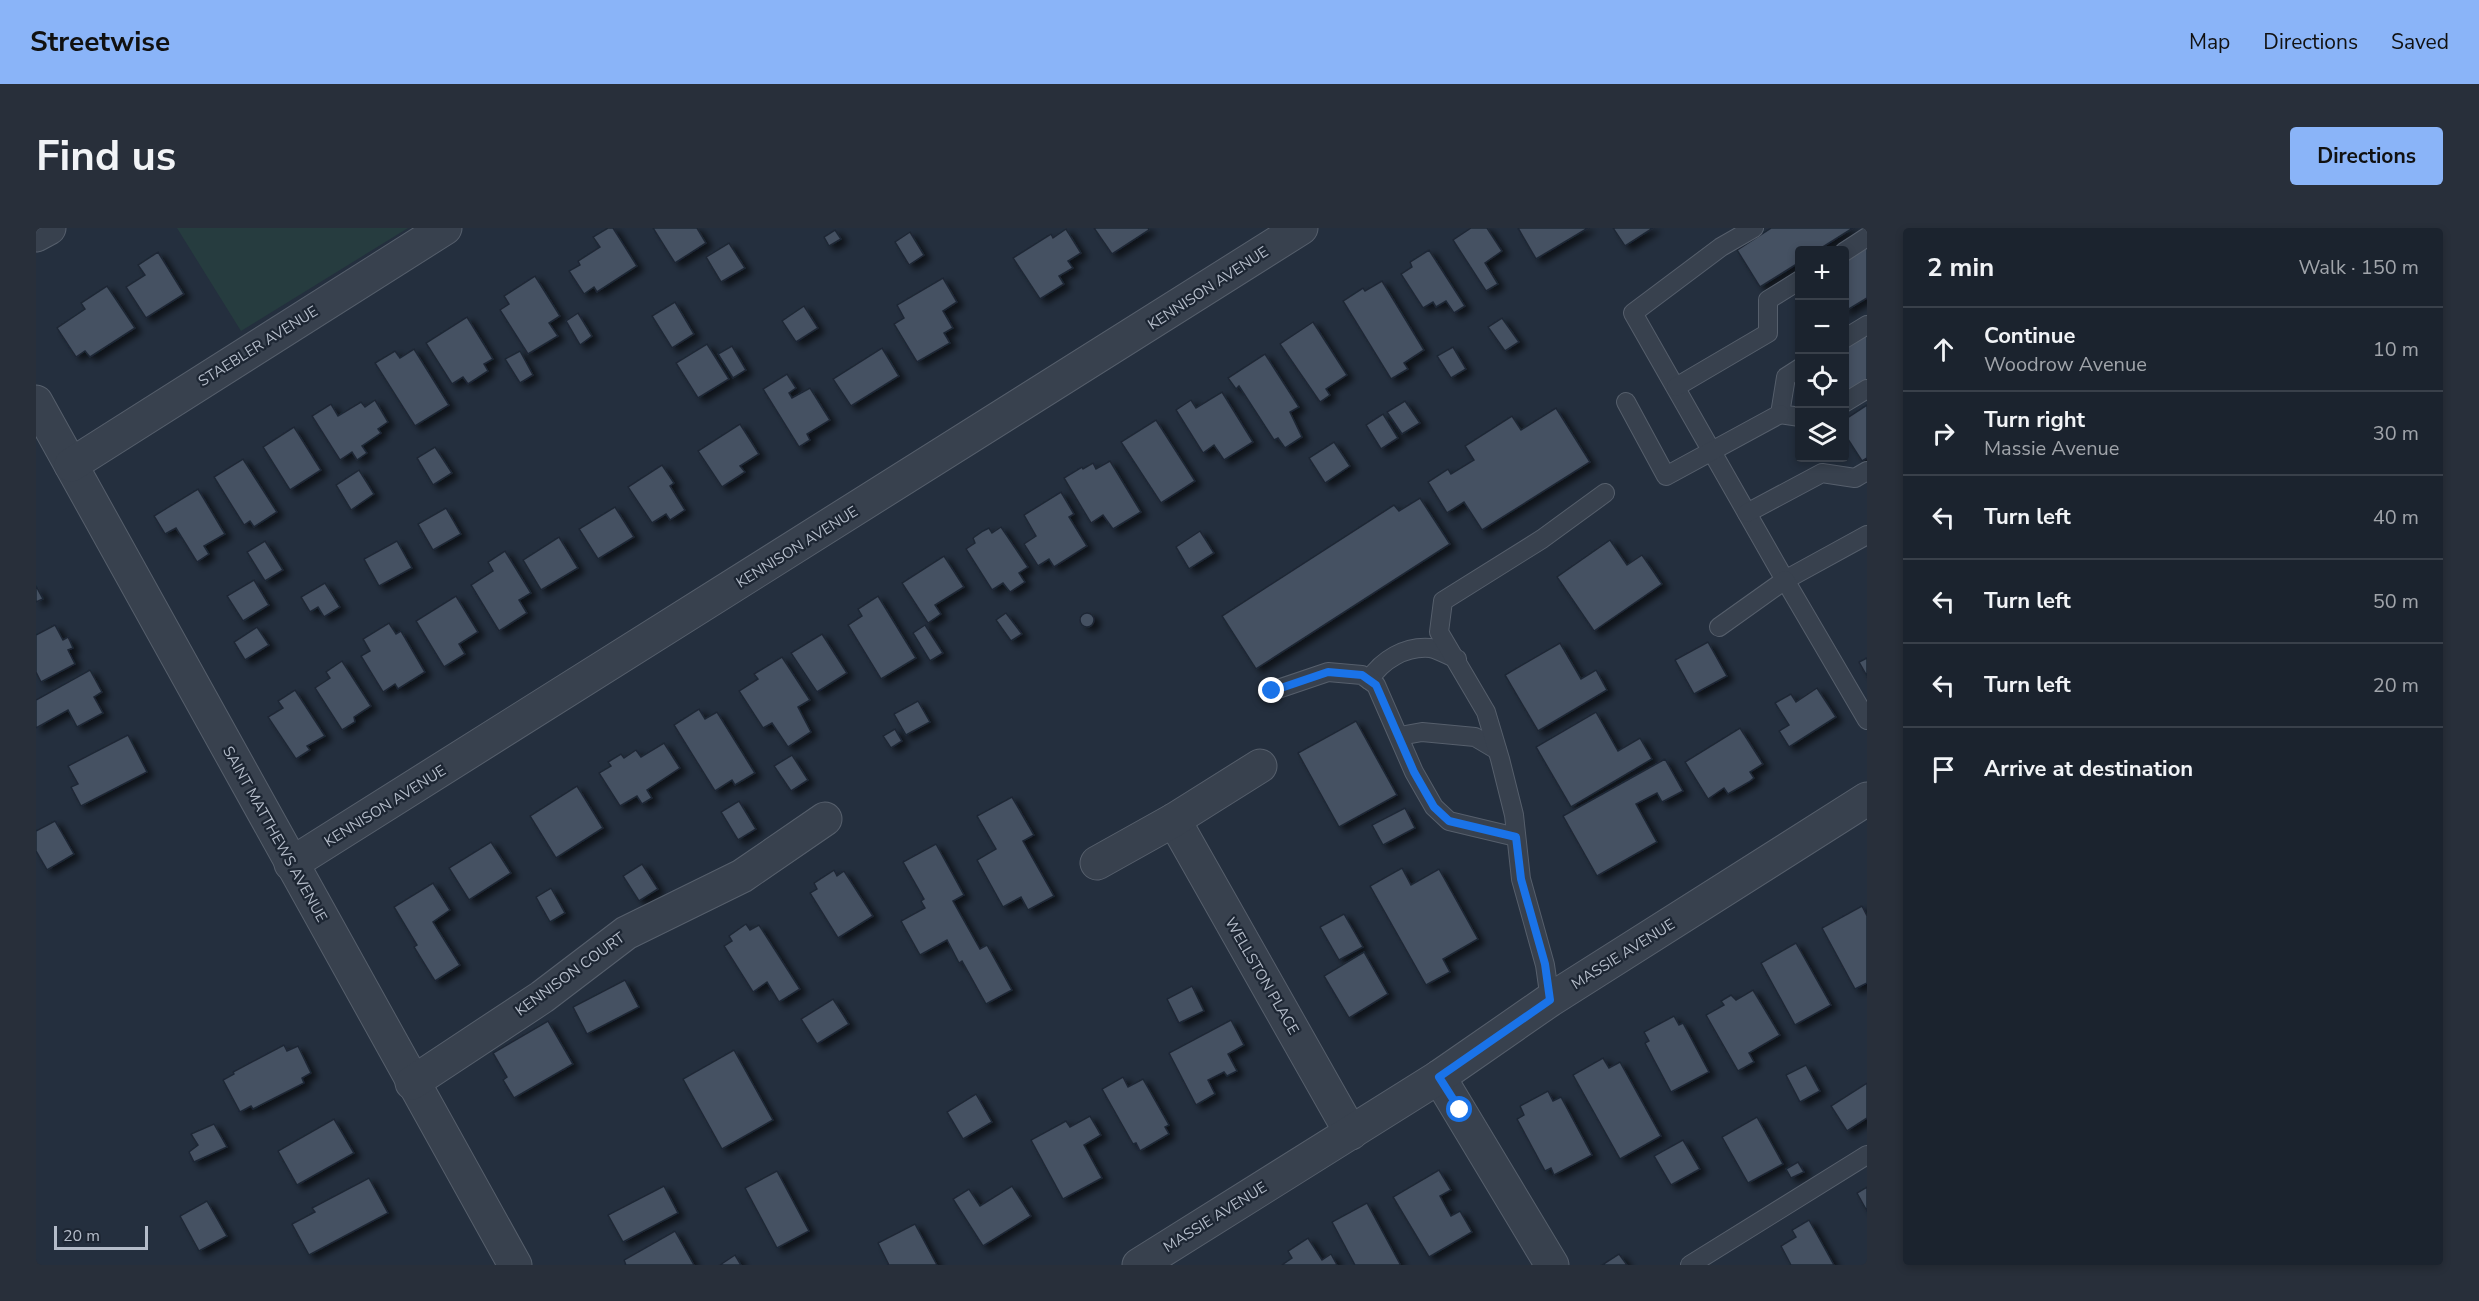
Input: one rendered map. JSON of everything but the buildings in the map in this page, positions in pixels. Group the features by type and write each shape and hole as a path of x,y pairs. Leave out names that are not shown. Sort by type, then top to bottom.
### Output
{"street":[{"path":"36,235 49,228"},
{"name":"STAEBLER AVENUE","path":"71,465 445,228"},
{"name":"KENNISON AVENUE","path":"291,864 1301,228"},
{"name":"SAINT MATTHEWS AVENUE","path":"36,402 515,1265"},
{"path":"1097,863 1174,820 1260,766"},
{"name":"MASSIE AVENUE","path":"1138,1265 1439,1077 1550,1000 1867,799"},
{"name":"KENNISON COURT","path":"412,1083 542,997 626,933 742,876 825,819"},
{"name":"WELLSTON PLACE","path":"1174,820 1351,1132"},
{"path":"1439,1077 1552,1265"}],"lane":[{"path":"1754,228 1721,247 1633,313 1867,720"},
{"path":"1849,249 1867,237"},
{"path":"1676,387 1768,333 1768,300 1795,283"},
{"path":"1849,336 1867,325"},
{"path":"1780,414 1793,372"},
{"path":"1849,400 1867,389"},
{"path":"1626,402 1666,476 1780,414 1795,416"},
{"path":"1747,513 1822,472 1855,478 1867,471"},
{"path":"1550,1000 1545,964 1521,879 1514,815 1486,712 1439,632 1443,601 1542,539 1605,493"},
{"path":"1719,627 1785,580 1867,535"},
{"path":"1369,680 1378,666 1399,653 1430,648 1456,659"},
{"path":"1272,691 1328,672 1362,675 1376,685 1414,772 1434,807 1449,821 1516,837"},
{"path":"1400,736 1422,732 1475,737 1497,750"},
{"path":"1690,1265 1867,1155"}],"green space":[{"path":"177,228 408,228 241,331"}],"route":[{"path":"1272,691 1328,672 1362,675 1376,685 1414,772 1434,807 1449,821 1516,837 1521,879 1545,964 1550,1000 1439,1077 1460,1110"}]}
